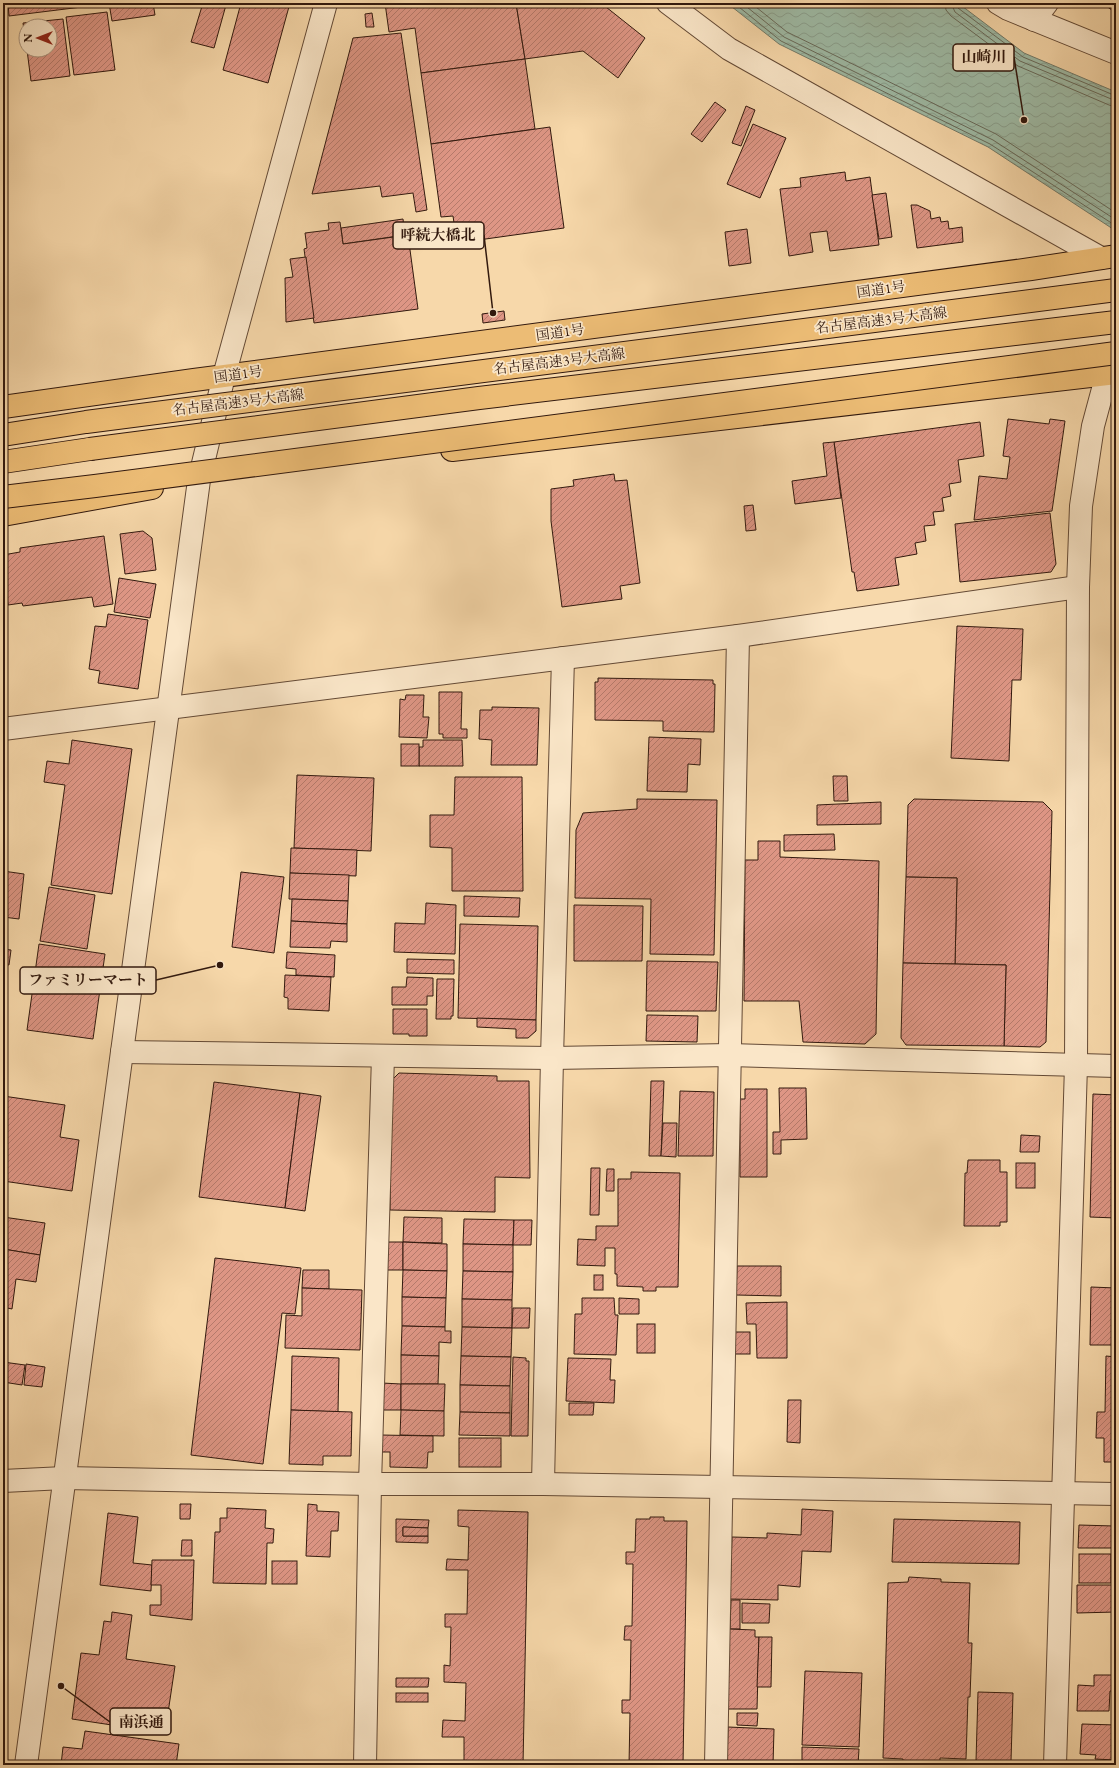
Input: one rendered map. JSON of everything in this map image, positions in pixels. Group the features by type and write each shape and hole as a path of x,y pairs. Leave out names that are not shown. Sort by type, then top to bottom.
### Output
{"highway":[{"name":"国道1号","path":"3,407 224,376 1031,269 1109,257"},
{"name":"名古屋高速3号大高線","path":"3,435 86,422 1116,290"},
{"path":"3,462 90,449 479,398 1116,322"},
{"path":"3,497 1116,353"},
{"path":"3,515 199,480 1111,374"}],"street":[{"path":"26,1765 199,480 224,376 326,3"},
{"path":"668,3 729,49 1109,257"},
{"path":"998,3 1008,9 1040,11 1116,53"},
{"path":"1054,1765 1076,1065 1078,587 1081,506 1093,426 1111,374"},
{"path":"3,729 738,636 1078,587"},
{"path":"716,1765 738,636"},
{"path":"543,1484 552,1058 563,658"},
{"path":"122,1052 552,1058 730,1055 1116,1066"},
{"path":"365,1765 370,1484 383,1056"},
{"path":"3,1481 64,1478 370,1484 543,1484 1116,1494"}],"water":[{"path":"727,3 958,3 1024,53 1116,92 1116,231 988,147 779,44"}],"building":[{"path":"3,3 6,3 7,15 3,16"},
{"path":"8,3 98,3 98,5 9,16"},
{"path":"109,3 153,3 155,15 112,21"},
{"path":"203,3 218,3 226,5 214,48 191,42"},
{"path":"241,3 290,3 268,83 223,70"},
{"path":"385,3 516,3 525,59 421,73 415,28 389,32"},
{"path":"516,3 601,3 645,38 618,78 583,51 525,59"},
{"path":"1102,3 1116,3 1116,13"},
{"path":"107,12 115,70 74,75 66,17"},
{"path":"372,13 374,27 366,27 365,14"},
{"path":"63,19 70,76 31,81 28,58 58,58 58,20"},
{"path":"401,33 427,210 416,212 413,193 382,197 380,186 312,194 353,38"},
{"path":"525,59 535,129 431,144 421,73"},
{"path":"715,102 726,110 702,142 691,134"},
{"path":"746,106 755,110 741,146 732,143"},
{"path":"753,124 786,138 760,198 727,184"},
{"path":"550,127 564,228 457,243 453,216 441,217 431,144"},
{"path":"845,172 846,181 870,177 879,245 830,251 827,231 810,233 813,252 789,256 780,189 801,187 800,178"},
{"path":"886,193 892,237 879,239 872,195"},
{"path":"911,205 917,205 930,211 931,219 940,217 941,222 948,221 949,229 962,227 963,242 917,248"},
{"path":"403,219 405,235 343,244 341,228"},
{"path":"340,222 343,244 408,235 418,309 314,323 304,249 307,248 305,233 329,230 328,223"},
{"path":"747,229 751,263 729,266 725,232"},
{"path":"306,257 314,318 286,322 285,278 293,277 290,259"},
{"path":"504,311 505,320 483,323 482,314"},
{"path":"1008,419 1049,424 1050,419 1065,421 1052,511 974,520 979,476 1007,479 1010,457 1003,456"},
{"path":"980,422 984,456 958,460 961,482 949,484 951,496 942,498 944,511 933,512 935,525 924,526 926,541 915,543 917,554 895,558 899,585 857,591 854,572 852,572 834,442"},
{"path":"834,442 841,498 795,504 792,481 827,476 823,443"},
{"path":"614,474 615,481 627,480 640,583 620,586 622,599 562,607 551,521 551,489 574,486 573,480"},
{"path":"753,505 756,530 746,531 744,506"},
{"path":"1050,513 1056,564 1051,572 960,582 955,524"},
{"path":"143,531 152,538 156,570 125,574 120,534"},
{"path":"104,536 113,604 94,607 92,597 23,606 22,603 8,605 3,555 20,552 20,548"},
{"path":"119,578 156,584 150,618 114,612"},
{"path":"108,614 148,620 138,689 98,683 100,671 89,669 95,626 106,627"},
{"path":"957,626 1023,629 1021,680 1012,680 1009,761 951,758"},
{"path":"1113,664 1116,664 1116,693 1112,693"},
{"path":"598,678 713,680 713,684 715,684 714,732 663,731 663,721 595,720 595,682 598,682"},
{"path":"439,692 462,692 461,729 467,729 467,738 443,738 443,734 439,734"},
{"path":"406,695 424,695 423,717 429,717 427,738 399,737 400,699 405,700"},
{"path":"492,707 539,708 537,765 491,765 492,740 479,739 480,710 492,710"},
{"path":"649,737 701,739 700,765 688,764 687,792 647,791"},
{"path":"72,740 132,749 112,894 51,885 65,785 44,782 47,761 69,764"},
{"path":"423,740 462,740 463,766 419,766 419,747 423,747"},
{"path":"401,744 419,744 419,766 401,766"},
{"path":"297,775 374,778 371,851 294,848"},
{"path":"833,776 847,776 848,801 834,801"},
{"path":"455,777 522,777 523,891 452,891 452,848 430,847 430,815 454,815"},
{"path":"637,799 717,800 714,955 650,954 651,899 575,898 576,830 583,813 637,809"},
{"path":"914,799 1043,802 1052,811 1046,1042 1040,1047 1004,1046 1006,965 955,964 957,878 906,877 908,805"},
{"path":"881,802 881,824 817,825 817,805"},
{"path":"834,834 835,850 784,851 784,835"},
{"path":"758,841 780,841 780,857 879,861 876,1034 865,1044 803,1042 799,1001 744,1001 745,860 758,860"},
{"path":"291,848 357,850 356,876 290,873"},
{"path":"3,871 24,874 19,919 3,917"},
{"path":"241,872 284,877 274,953 232,947"},
{"path":"290,873 349,875 348,901 289,899"},
{"path":"906,877 957,878 955,964 903,963"},
{"path":"49,887 95,895 87,949 40,941"},
{"path":"464,896 520,898 519,917 464,916"},
{"path":"292,899 348,901 347,924 291,921"},
{"path":"426,903 456,905 455,954 394,952 395,923 425,924"},
{"path":"574,905 643,906 642,961 574,961"},
{"path":"291,921 347,924 347,942 331,941 330,948 290,947"},
{"path":"3,923 7,923 4,945 3,945"},
{"path":"460,924 538,926 536,1020 458,1018"},
{"path":"39,944 105,954 93,1039 27,1030"},
{"path":"3,949 11,950 9,965 3,964"},
{"path":"287,952 335,955 334,977 296,975 296,969 286,968"},
{"path":"407,959 454,960 454,974 407,973"},
{"path":"647,961 718,962 716,1011 646,1011"},
{"path":"903,963 1006,965 1004,1046 906,1045 901,1038"},
{"path":"285,975 331,977 329,1011 288,1009 288,998 284,997"},
{"path":"407,977 433,978 433,996 427,996 427,1005 392,1005 392,987 406,987"},
{"path":"437,979 454,979 453,1016 451,1016 451,1019 436,1019"},
{"path":"393,1009 427,1009 427,1036 393,1034"},
{"path":"647,1015 698,1016 697,1042 646,1041"},
{"path":"477,1018 536,1020 536,1031 528,1038 516,1038 516,1029 477,1027"},
{"path":"399,1073 497,1076 497,1081 529,1081 530,1178 495,1177 495,1212 390,1210 392,1080"},
{"path":"651,1081 664,1081 661,1156 649,1156"},
{"path":"214,1082 300,1093 285,1208 199,1197"},
{"path":"779,1088 806,1088 807,1139 781,1140 781,1154 773,1154 773,1132 780,1132"},
{"path":"745,1089 767,1089 767,1177 740,1177 740,1099 745,1099"},
{"path":"680,1091 714,1092 713,1156 678,1156"},
{"path":"300,1093 321,1096 305,1211 285,1208"},
{"path":"1093,1094 1116,1095 1116,1218 1090,1217"},
{"path":"3,1096 65,1105 60,1137 79,1140 72,1191 3,1181"},
{"path":"663,1123 677,1123 676,1157 661,1156"},
{"path":"1021,1135 1040,1136 1039,1152 1020,1152"},
{"path":"968,1160 1000,1160 1000,1172 1007,1172 1007,1222 1000,1222 1000,1226 964,1226 965,1173 967,1173"},
{"path":"1016,1163 1035,1163 1035,1188 1016,1188"},
{"path":"591,1168 600,1168 599,1215 590,1215"},
{"path":"607,1169 614,1169 614,1191 606,1191"},
{"path":"631,1172 680,1173 678,1287 656,1287 656,1291 643,1291 643,1287 617,1286 617,1274 615,1274 615,1248 605,1248 605,1266 577,1265 578,1239 596,1240 596,1226 618,1226 618,1179 631,1179"},
{"path":"3,1217 45,1223 40,1255 3,1249"},
{"path":"404,1217 442,1218 442,1243 403,1242"},
{"path":"464,1219 514,1220 513,1245 463,1244"},
{"path":"514,1220 532,1220 531,1245 513,1245"},
{"path":"385,1242 403,1242 403,1270 384,1270"},
{"path":"403,1242 447,1244 447,1271 403,1270"},
{"path":"463,1244 513,1245 513,1272 463,1271"},
{"path":"3,1249 40,1255 36,1282 16,1279 12,1309 3,1307"},
{"path":"215,1258 301,1268 295,1314 282,1313 263,1464 191,1455"},
{"path":"737,1266 781,1266 781,1296 736,1295"},
{"path":"303,1270 329,1270 329,1289 302,1288"},
{"path":"403,1270 447,1271 446,1298 402,1297"},
{"path":"463,1271 513,1272 512,1300 462,1299"},
{"path":"594,1275 603,1275 603,1290 594,1290"},
{"path":"1091,1287 1116,1288 1116,1345 1090,1345"},
{"path":"302,1288 362,1290 360,1350 285,1348 286,1315 302,1316"},
{"path":"402,1297 446,1298 445,1327 402,1326"},
{"path":"582,1298 614,1298 615,1315 618,1315 616,1355 574,1354 575,1314 582,1314"},
{"path":"619,1298 639,1299 639,1314 619,1314"},
{"path":"462,1299 512,1300 512,1328 462,1327"},
{"path":"787,1302 787,1358 757,1358 756,1324 747,1324 746,1303"},
{"path":"513,1308 530,1308 529,1328 512,1328"},
{"path":"637,1324 655,1324 655,1353 637,1353"},
{"path":"402,1326 445,1327 445,1331 451,1331 451,1343 439,1342 439,1356 401,1355"},
{"path":"462,1327 512,1328 511,1357 461,1356"},
{"path":"734,1332 750,1332 750,1354 734,1354"},
{"path":"401,1355 439,1356 438,1384 401,1384"},
{"path":"292,1356 339,1358 338,1412 291,1410"},
{"path":"461,1356 511,1357 510,1386 460,1385"},
{"path":"1106,1356 1116,1357 1116,1462 1104,1462 1104,1438 1096,1438 1097,1412 1105,1412"},
{"path":"513,1357 526,1358 526,1361 529,1361 528,1436 511,1436"},
{"path":"568,1358 611,1359 610,1380 615,1380 614,1403 566,1401"},
{"path":"3,1362 25,1365 22,1385 3,1382"},
{"path":"26,1364 45,1367 42,1387 24,1385"},
{"path":"382,1383 401,1384 401,1410 381,1410"},
{"path":"401,1384 445,1384 444,1411 401,1410"},
{"path":"460,1385 510,1386 510,1413 460,1412"},
{"path":"788,1400 801,1400 800,1443 787,1442"},
{"path":"569,1403 594,1403 593,1415 569,1415"},
{"path":"291,1410 352,1412 351,1456 323,1456 323,1465 289,1464"},
{"path":"401,1410 444,1411 444,1436 400,1435"},
{"path":"460,1412 510,1413 510,1436 459,1435"},
{"path":"381,1435 433,1436 433,1452 428,1452 427,1468 390,1467 390,1452 381,1452"},
{"path":"459,1438 501,1438 501,1467 459,1467"},
{"path":"180,1504 191,1504 190,1519 180,1519"},
{"path":"308,1504 317,1505 317,1511 339,1512 338,1531 331,1531 330,1557 306,1556"},
{"path":"227,1508 266,1510 265,1528 274,1529 273,1543 267,1543 266,1584 213,1583 215,1532 220,1532 220,1518 227,1518"},
{"path":"802,1509 833,1511 831,1552 802,1551 800,1587 778,1585 778,1600 730,1599 732,1537 767,1538 767,1533 801,1535"},
{"path":"458,1510 528,1512 523,1765 464,1765 464,1737 442,1737 443,1720 465,1721 466,1683 444,1682 444,1665 450,1666 451,1627 445,1627 445,1614 467,1614 468,1570 446,1570 447,1559 468,1560 469,1527 458,1526"},
{"path":"108,1513 138,1517 133,1563 152,1565 151,1591 100,1585"},
{"path":"650,1517 664,1517 664,1521 687,1521 683,1765 629,1765 630,1713 622,1713 622,1700 630,1700 631,1640 624,1640 625,1626 632,1626 633,1564 626,1564 626,1552 635,1552 636,1519 650,1519"},
{"path":"396,1519 429,1520 428,1528 403,1527 403,1536 428,1536 428,1543 396,1542"},
{"path":"894,1519 1020,1522 1019,1564 892,1562"},
{"path":"1079,1525 1114,1526 1113,1548 1078,1548"},
{"path":"403,1527 428,1528 428,1536 403,1536"},
{"path":"182,1540 192,1540 192,1556 181,1556"},
{"path":"1079,1554 1111,1554 1111,1583 1079,1583"},
{"path":"152,1560 194,1560 192,1620 150,1615 150,1605 161,1605 161,1585 151,1585"},
{"path":"272,1561 297,1561 297,1584 272,1584"},
{"path":"909,1577 941,1579 941,1582 970,1583 968,1643 972,1643 970,1697 968,1697 966,1759 940,1758 940,1765 927,1765 903,1764 903,1759 883,1758 888,1583 908,1582"},
{"path":"1077,1585 1113,1585 1113,1595 1116,1595 1116,1612 1077,1613"},
{"path":"731,1600 740,1600 740,1629 730,1629"},
{"path":"742,1603 770,1604 769,1623 742,1623"},
{"path":"112,1612 132,1615 126,1659 175,1666 165,1733 72,1719 81,1653 99,1655 104,1621 111,1622"},
{"path":"729,1629 755,1630 755,1637 759,1637 757,1709 727,1709"},
{"path":"759,1637 772,1637 771,1687 757,1687"},
{"path":"805,1671 862,1673 859,1747 802,1745"},
{"path":"1094,1675 1116,1675 1116,1691 1110,1691 1109,1711 1077,1711 1078,1685 1094,1686"},
{"path":"396,1678 429,1678 428,1687 396,1687"},
{"path":"978,1692 1013,1693 1011,1761 976,1761"},
{"path":"396,1693 428,1693 428,1702 396,1702"},
{"path":"737,1713 758,1713 757,1726 737,1725"},
{"path":"1082,1724 1116,1725 1115,1760 1095,1759 1096,1755 1080,1754"},
{"path":"728,1727 774,1729 773,1765 727,1765"},
{"path":"85,1731 179,1744 176,1765 61,1765 63,1747 82,1749"},
{"path":"802,1747 859,1749 858,1765 802,1765"}],"place":[{"name":"山崎川","path":"1024,120"},
{"name":"呼続大橋北","path":"493,313"},
{"name":"ファミリーマート","path":"220,965"},
{"name":"南浜通","path":"61,1686"}]}
